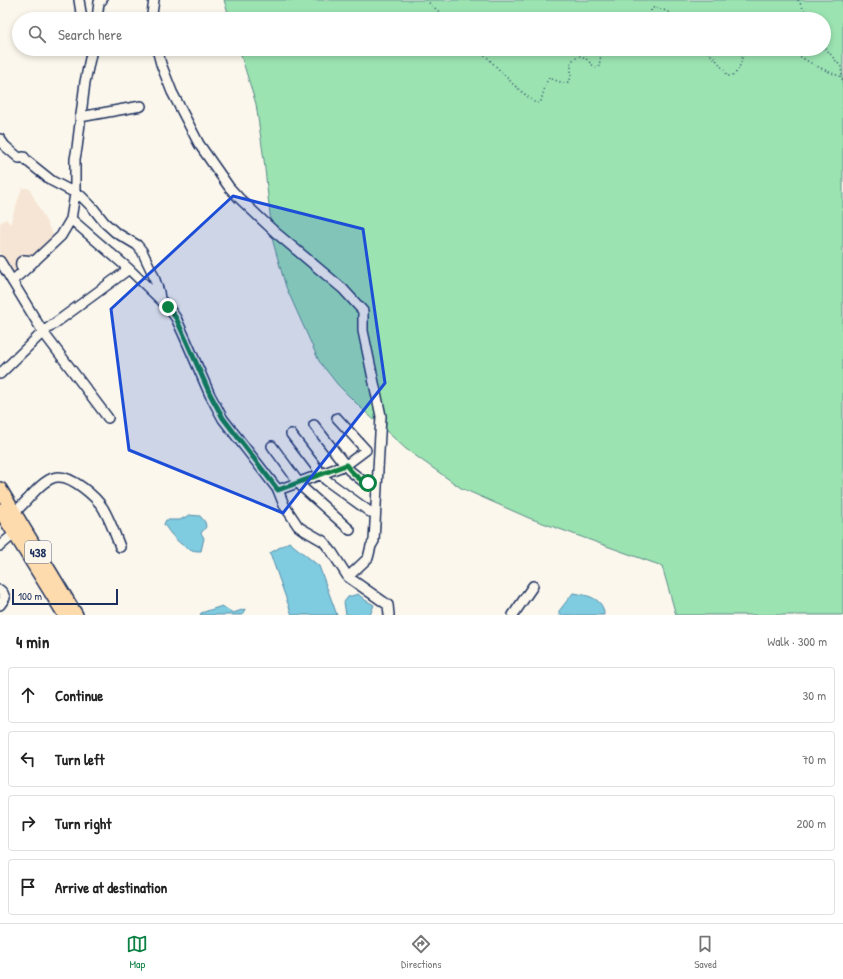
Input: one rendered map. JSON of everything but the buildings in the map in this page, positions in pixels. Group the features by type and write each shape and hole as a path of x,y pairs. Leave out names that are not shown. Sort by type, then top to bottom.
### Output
{"highway":[{"name":"438","path":"0,490 6,514 76,615"},
{"name":"438","path":"19,531 65,615"}],"street":[{"path":"79,0 81,12"},
{"path":"98,12 99,2 102,0"},
{"path":"152,12 154,0"},
{"path":"12,281 61,236 71,219 75,194 75,159 84,82 90,56"},
{"path":"159,56 172,92 199,144 229,187 276,232 343,289 363,311 363,331 381,416 374,541 368,558 348,577"},
{"path":"80,117 141,106"},
{"path":"0,139 5,146 19,158 24,157 52,181 80,196 115,232 137,245 142,251 153,274 160,299"},
{"path":"71,219 129,269 168,307 176,318 210,394 223,418 278,490 284,504 298,526 323,541 348,577 388,605 389,615"},
{"path":"0,261 43,332 108,418"},
{"path":"0,374 43,332 129,269"},
{"path":"278,490 346,465 366,450 337,418"},
{"path":"314,425 349,470 364,482 377,482"},
{"path":"291,434 326,480 370,512"},
{"path":"272,446 302,487 350,530"},
{"path":"6,514 44,483 52,478 59,477 78,484 102,507 111,524 120,547"},
{"path":"0,546 19,531"},
{"path":"513,615 533,586"},
{"path":"0,590 5,598 0,605"}],"path":[{"path":"426,0 439,12"},
{"path":"798,0 806,12"},
{"path":"651,12 651,9 655,7 667,12"},
{"path":"831,55 841,67 843,88"},
{"path":"486,56 514,86 534,102 538,103 541,101 546,82 549,78 563,83 568,82 571,78 571,62 575,58 581,56 587,58 596,68 599,66 601,56"},
{"path":"712,56 728,76 734,76 739,68 742,56"},
{"path":"798,56 842,77 843,88"}],"highlighted area":[{"path":"233,196 363,229 385,383 283,513 129,450 111,309"}],"shaded area":[{"path":"22,188 29,188 53,235 50,243 35,255 21,259 20,270 13,276 0,256 0,223 6,219 10,224"}],"green space":[{"path":"224,0 843,0 843,615 676,615 662,566 529,518 461,488 406,449 361,408 338,385 319,361 286,287 273,242 256,104 241,56 831,56 831,12 228,12"}],"water":[{"path":"189,515 200,516 205,522 206,527 201,533 204,538 201,551 195,551 183,546 172,536 164,524 166,520 180,520"},
{"path":"289,542 319,566 337,615 292,615 270,553"},
{"path":"573,593 594,598 601,605 604,615 559,615 559,611"},
{"path":"358,594 374,605 370,615 346,615 344,602 348,597"},
{"path":"222,606 233,613 245,609 243,615 200,615 201,613"}],"route":[{"path":"168,307 176,318 210,394 223,418 278,490 346,465 349,470 364,482 368,483"}]}
